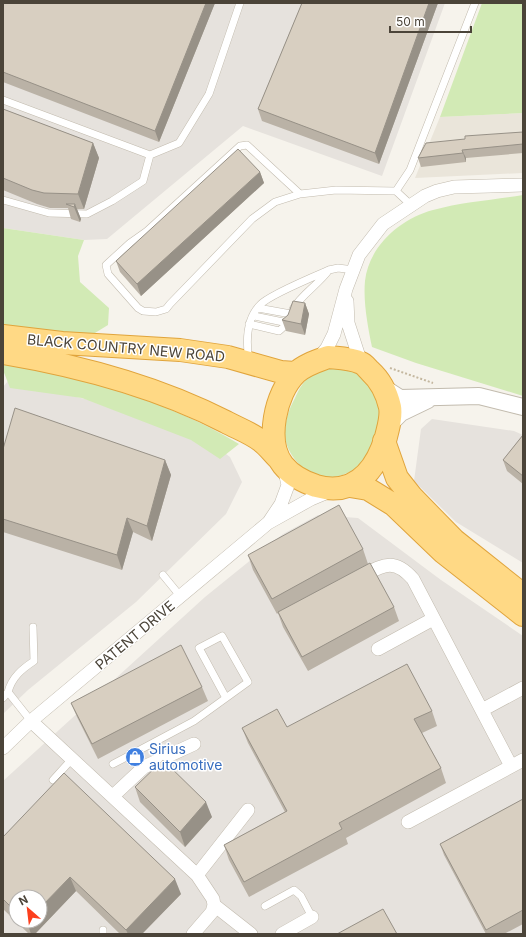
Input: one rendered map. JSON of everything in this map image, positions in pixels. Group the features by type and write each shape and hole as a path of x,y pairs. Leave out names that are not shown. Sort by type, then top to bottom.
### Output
{"highway":[{"name":"BLACK COUNTRY NEW ROAD","path":"3,336 62,343 180,350 228,357 281,372 295,373"},
{"name":"BLACK COUNTRY NEW ROAD","path":"3,353 33,358 109,376 155,390 206,412 261,441 281,462"},
{"path":"344,487 358,481 376,464 387,433 390,408 383,387 364,365 352,360 328,357 295,373 284,388 273,426 272,437 281,462 295,476 309,484 322,488 344,487 368,489 380,495 394,505 443,552 523,615"},
{"path":"387,433 397,478 412,497 454,540 523,595"}],"street":[{"path":"315,362 327,348 332,338 346,289 359,255 383,224 424,196 454,187 523,185"},
{"path":"346,289 348,323 364,365"},
{"path":"383,387 400,398 442,393 478,405 523,407"},
{"path":"387,433 407,410 442,393"},
{"name":"PATENT DRIVE","path":"268,523 281,504 288,485 281,462"},
{"name":"PATENT DRIVE","path":"3,748 31,721 268,523 311,499 344,487"},
{"path":"350,583 377,568 387,565 396,565 404,569 413,579 511,766"},
{"path":"378,649 433,619"},
{"path":"482,710 523,688"},
{"path":"31,721 197,875 213,899 214,905 212,912 193,934"},
{"path":"113,796 142,769 194,744"},
{"path":"408,822 523,760"},
{"path":"197,875 248,810"},
{"path":"214,905 251,934"},
{"path":"282,934 312,917"}],"lane":[{"path":"3,100 150,155 179,144 209,94 240,3"},
{"path":"396,191 410,170 475,3"},
{"path":"300,194 247,145 240,146 147,231 117,254 106,265 106,269 138,308 149,312 160,311 170,304 252,219 275,202 300,194 336,190 396,191 411,205"},
{"path":"3,200 49,213 87,214 112,201 143,181 150,155"},
{"path":"249,364 246,344 249,324 260,304 329,270 338,268 354,270"},
{"path":"249,324 279,331 288,323 298,300 322,280 329,270"},
{"path":"258,308 291,314"},
{"path":"254,316 288,323"},
{"path":"163,575 181,597"},
{"path":"3,698 8,692 10,683 20,670 34,661 33,627"},
{"path":"114,764 194,721 226,698 248,682 222,636 199,648 226,698"},
{"path":"8,692 31,721"},
{"path":"134,753 142,769"},
{"path":"53,780 72,759"},
{"path":"266,906 294,890 301,896 312,917"}],"path":[{"path":"364,365 390,368 442,393"}],"shaded area":[{"path":"3,3 445,3 382,176 243,126 107,239 84,240 3,228"},
{"path":"523,113 523,173 415,178 440,117"},
{"path":"8,381 184,422 230,457 242,482 226,514 136,602 28,690 3,714 3,387"},
{"path":"432,419 514,431 523,435 523,563 456,522 414,481 421,429"},
{"path":"318,515 358,518 441,580 523,636 523,934 3,934 3,781 205,597 283,534"}],"green space":[{"path":"482,3 523,3 523,113 440,117"},
{"path":"523,195 523,396 416,363 372,347 365,306 365,281 373,256 388,236 409,220 433,210 466,203"},
{"path":"3,228 84,240 78,256 80,282 109,308 108,325 90,336 3,327"},
{"path":"3,364 95,384 125,393 183,415 239,444 220,459 191,440 82,398 10,388 3,370"},
{"path":"335,365 360,375 370,383 377,400 379,410 378,430 366,456 357,468 343,475 332,478 323,478 309,472 296,461 288,447 285,428 291,406 302,385 315,372"}],"building":[{"path":"3,3 206,3 155,131 3,72"},
{"path":"302,3 429,3 375,153 258,109"},
{"path":"3,109 93,143 78,194 44,193 32,190 3,178"},
{"path":"523,132 523,144 462,150 463,153 418,158 426,143 465,139 465,136"},
{"path":"238,149 260,172 137,284 116,261"},
{"path":"66,204 75,204 74,207"},
{"path":"293,301 305,303 301,324 282,320 288,315"},
{"path":"15,408 165,460 147,526 127,518 117,555 3,519 3,449"},
{"path":"523,435 523,476 503,460"},
{"path":"339,505 363,549 272,599 248,555"},
{"path":"370,563 394,607 302,657 278,612"},
{"path":"181,645 202,687 92,744 71,703"},
{"path":"407,664 432,711 414,719 441,768 339,823 342,829 244,882 224,845 287,811 242,728 277,709 287,727"},
{"path":"163,760 206,802 180,832 135,787"},
{"path":"64,773 175,879 126,930 70,877 48,900 48,889 8,889 8,904 3,899 3,837"},
{"path":"523,799 523,910 486,930 440,844"},
{"path":"383,909 397,934 337,934"}],"place":[{"name":"Sirius automotive","path":"135,757"}]}
